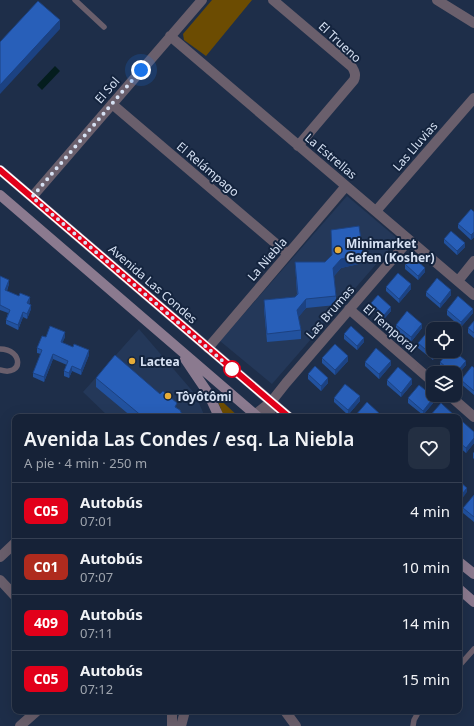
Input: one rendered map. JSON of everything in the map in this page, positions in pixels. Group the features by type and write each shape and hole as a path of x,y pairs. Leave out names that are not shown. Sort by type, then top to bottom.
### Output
{"main road":[{"name":"Avenida Las Condes","path":"0,170 285,414"},
{"path":"0,196 253,414"},
{"path":"177,348 208,393 218,414"},
{"path":"462,564 474,574"},
{"path":"462,592 474,602"}],"street":[{"name":"El Sol","path":"32,197 202,0"},
{"name":"El Trueno","path":"273,0 352,67 355,73 354,80 298,146"},
{"path":"437,0 474,23"},
{"name":"La Estrellas","path":"170,36 474,295"},
{"name":"Las Lluvias","path":"376,211 474,98"},
{"name":"El Relámpago","path":"112,104 288,254"},
{"name":"La Niebla","path":"208,348 346,186"},
{"name":"Las Brumas","path":"257,414 271,402 409,240"},
{"path":"458,281 474,262"},
{"name":"El Temporal","path":"349,309 426,376"},
{"path":"270,414 271,402"},
{"path":"457,402 474,417"},
{"path":"0,557 12,546"},
{"path":"0,580 12,593"},
{"path":"20,726 33,714"},
{"path":"172,714 172,726"},
{"path":"181,726 184,714"},
{"path":"287,714 296,726"}],"lane":[{"path":"75,0 104,27"},
{"path":"0,349 14,353 18,362 16,368 13,370 7,372 0,370"},
{"path":"462,663 474,649"},
{"path":"413,726 414,720 418,714"}],"shaded area":[{"path":"212,0 252,0 206,56 184,40 183,34"},
{"path":"55,66 60,71 42,90 37,85"},
{"path":"347,196 398,239 272,384 220,341"},
{"path":"139,329 195,394 204,414 106,414 83,392"},
{"path":"215,395 236,414 222,414"}],"building":[{"path":"38,1 60,20 0,85 0,42"},
{"path":"471,209 474,212 474,232 471,235 458,224"},
{"path":"359,226 363,254 341,259 333,268 336,296 306,299 297,310 301,330 267,334 264,300 295,297 298,294 295,262 325,262 332,255 331,230"},
{"path":"451,231 465,243 457,251 444,239"},
{"path":"412,256 425,268 418,276 405,264"},
{"path":"398,273 411,284 399,299 386,287"},
{"path":"0,276 9,280 5,290 19,296 20,293 30,297 27,303 31,305 27,314 23,312 18,325 6,320 10,310 0,305"},
{"path":"437,278 451,290 440,304 426,292"},
{"path":"378,295 391,307 384,315 371,303"},
{"path":"458,296 473,309 461,322 447,310"},
{"path":"407,311 422,324 411,337 396,325"},
{"path":"474,321 474,333 468,328"},
{"path":"50,326 65,332 61,342 73,347 74,344 89,350 81,370 72,366 69,373 64,371 68,361 53,354 44,377 33,373 42,350 37,348 42,336 46,337"},
{"path":"351,326 364,338 357,346 344,334"},
{"path":"426,334 426,350 418,343"},
{"path":"335,344 348,356 335,370 322,358"},
{"path":"376,348 391,361 379,374 365,362"},
{"path":"115,355 160,394 163,391 177,403 175,407 180,410 182,414 139,414 96,378"},
{"path":"443,358 462,358 466,361 462,366 445,366 440,362"},
{"path":"315,366 328,378 321,386 308,374"},
{"path":"472,366 474,368 474,391 462,381"},
{"path":"398,367 412,379 401,393 387,380"},
{"path":"345,384 360,396 348,410 334,398"},
{"path":"419,385 426,391 426,402 430,402 423,411 408,398"},
{"path":"367,402 380,414 357,414"},
{"path":"441,403 453,414 432,414"},
{"path":"463,422 474,432 474,438 466,448 462,445"},
{"path":"462,484 467,488 462,494"},
{"path":"474,495 474,517 463,508"}],"bus line":[{"name":"C05","path":"0,170 285,414"}],"place":[{"name":"Minimarket Gefen (Kosher)","path":"338,250"},
{"name":"Lactea","path":"132,361"},
{"name":"Tôyôtômi","path":"168,396"}],"route":[{"path":"141,70 32,197 232,369"}]}
